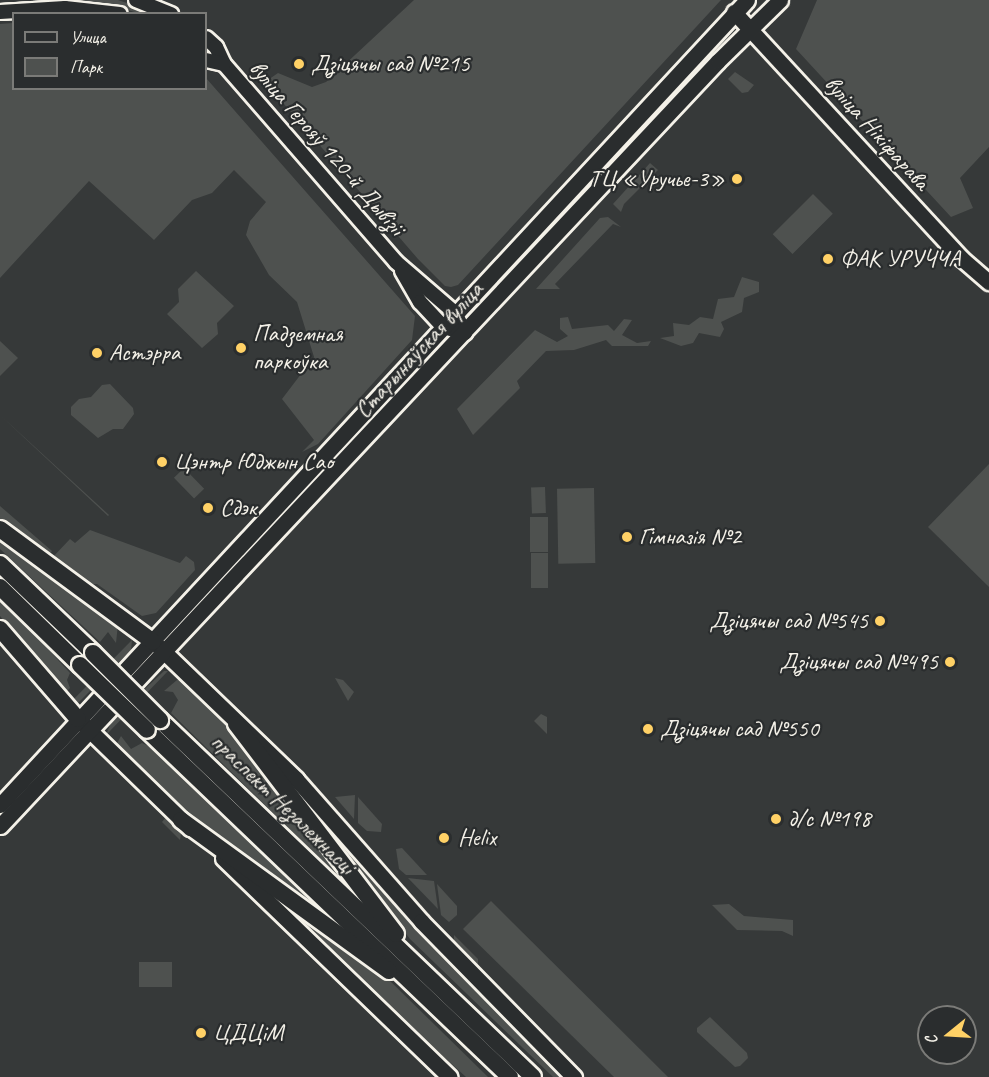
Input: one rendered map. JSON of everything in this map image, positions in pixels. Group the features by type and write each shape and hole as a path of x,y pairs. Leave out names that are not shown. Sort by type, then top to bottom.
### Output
{"highway":[{"path":"0,529 160,647"},
{"name":"праспект Незалежнасці","path":"0,564 87,659 154,725 432,990 533,1077"},
{"name":"праспект Незалежнасці","path":"0,586 87,659"},
{"path":"0,629 84,724"},
{"path":"236,724 432,990"},
{"path":"181,820 432,990"},
{"name":"праспект Незалежнасці","path":"432,990 510,1077"}],"main road":[{"name":"Старынаўская вуліца","path":"160,647 442,327 747,0"},
{"name":"Старынаўская вуліца","path":"84,724 465,333 780,0"},
{"name":"вуліца Нікіфарава","path":"734,12 961,258 989,282"},
{"name":"праспект Незалежнасці","path":"160,647 236,724 296,779 441,940 574,1077"},
{"path":"0,805 84,724"},
{"path":"84,724 450,1077"},
{"path":"0,826 84,724"}],"street":[{"path":"136,0 166,12"},
{"path":"0,12 64,8 101,12"},
{"name":"вуліца Герояў 120-й Дывізіі","path":"207,39 216,47 224,64 396,262 455,313"},
{"name":"вуліца Герояў 120-й Дывізіі","path":"207,60 224,64"},
{"name":"вуліца Герояў 120-й Дывізіі","path":"396,262 420,302 442,327"},
{"path":"455,313 465,333"},
{"path":"442,327 465,333"}],"green space":[{"path":"56,0 118,0 153,12 135,12 114,6"},
{"path":"414,0 721,0 458,285 451,287 445,286 418,259 265,82 278,73 312,87 326,82"},
{"path":"817,0 989,0 989,147 960,178 973,208 951,217 796,49"},
{"path":"12,23 12,90 207,90 207,79 415,316 412,340 318,444 302,452 314,440 282,399 314,357 297,302 269,275 246,235 250,221 266,202 234,170 212,193 192,200 154,240 89,181 0,278 0,24"},
{"path":"713,49 659,115 528,253 541,233"},
{"path":"735,72 754,85 748,92 742,93 728,79"},
{"path":"650,163 658,170 624,204 621,212 613,204"},
{"path":"813,194 833,214 792,254 773,234"},
{"path":"608,217 621,227 613,224 555,284 560,289 536,289 600,218"},
{"path":"196,271 234,306 217,323 218,334 202,348 167,314 179,302 178,289"},
{"path":"742,277 759,282 759,292 744,298 742,312 721,322 724,329 720,337 699,333 693,343 681,346 660,338 674,336 673,323 689,325 700,317 713,319 718,299 734,297"},
{"path":"568,317 572,329 608,325 614,331 624,319 632,320 622,335 637,343 651,341 648,346 612,346 606,340 574,350 546,351 517,381 520,388 473,435 457,409 535,330 557,342 568,336 560,329 560,318"},
{"path":"0,341 18,358 0,376"},
{"path":"429,354 376,420 196,610"},
{"path":"110,384 133,408 134,414 123,429 113,429 98,438 71,415 71,407 79,399 91,397 102,385"},
{"path":"0,415 109,515 108,516"},
{"path":"989,464 989,587 928,527"},
{"path":"184,468 204,489 194,499 174,478"},
{"path":"531,487 545,487 546,513 532,513"},
{"path":"594,488 595,563 558,564 557,489"},
{"path":"0,506 52,551 48,556 0,520"},
{"path":"530,517 548,517 548,552 530,552"},
{"path":"90,530 180,563 186,556 194,562 195,570 156,613 142,616 97,584 82,584 51,559 70,539 75,543"},
{"path":"0,536 118,624 116,643 108,632 100,642 0,549"},
{"path":"531,553 548,553 548,588 531,588"},
{"path":"0,597 70,673 67,680 70,688 63,695 0,616"},
{"path":"132,640 131,650 75,706 68,705"},
{"path":"164,671 168,671 106,735 112,720"},
{"path":"335,678 343,680 354,692 348,701"},
{"path":"177,680 183,680 223,719 367,905 171,713 178,700 173,692 164,691"},
{"path":"541,714 547,717 547,734 534,721"},
{"path":"121,736 131,749 142,743 155,749 361,947 191,822 115,747"},
{"path":"281,773 476,990 565,1077 553,1077 410,939"},
{"path":"355,795 354,819 335,797"},
{"path":"358,797 382,824 381,832 367,831 358,823"},
{"path":"166,817 181,833 180,840 162,822"},
{"path":"402,848 427,875 406,875 399,869 396,849"},
{"path":"242,873 387,978 488,1077 466,1077"},
{"path":"408,878 434,881 438,909"},
{"path":"437,884 457,906 457,915 449,922 441,915"},
{"path":"491,901 668,1077 614,1077 463,929"},
{"path":"729,904 744,916 793,920 793,936 782,931 737,930 712,905"},
{"path":"454,935 478,959 478,971 454,945"},
{"path":"139,962 172,962 172,987 139,987"},
{"path":"710,1017 747,1053 748,1058 740,1066 735,1067 697,1032 697,1028"}],"place":[{"name":"Дзіцячы сад №215","path":"299,64"},
{"name":"ТЦ «Уручье-3»","path":"737,179"},
{"name":"ФАК УРУЧЧА","path":"828,259"},
{"name":"Падземная паркоўка","path":"241,348"},
{"name":"Астэрра","path":"97,353"},
{"name":"Цэнтр Юджын Сао","path":"162,462"},
{"name":"Сдэк","path":"208,508"},
{"name":"Гімназія №2","path":"627,537"},
{"name":"Дзіцячы сад №545","path":"880,621"},
{"name":"Дзіцячы сад №495","path":"950,662"},
{"name":"Дзіцячы сад №550","path":"648,729"},
{"name":"д/с №198","path":"776,819"},
{"name":"Helix","path":"444,838"},
{"name":"ЦДЦіМ","path":"201,1033"}]}
